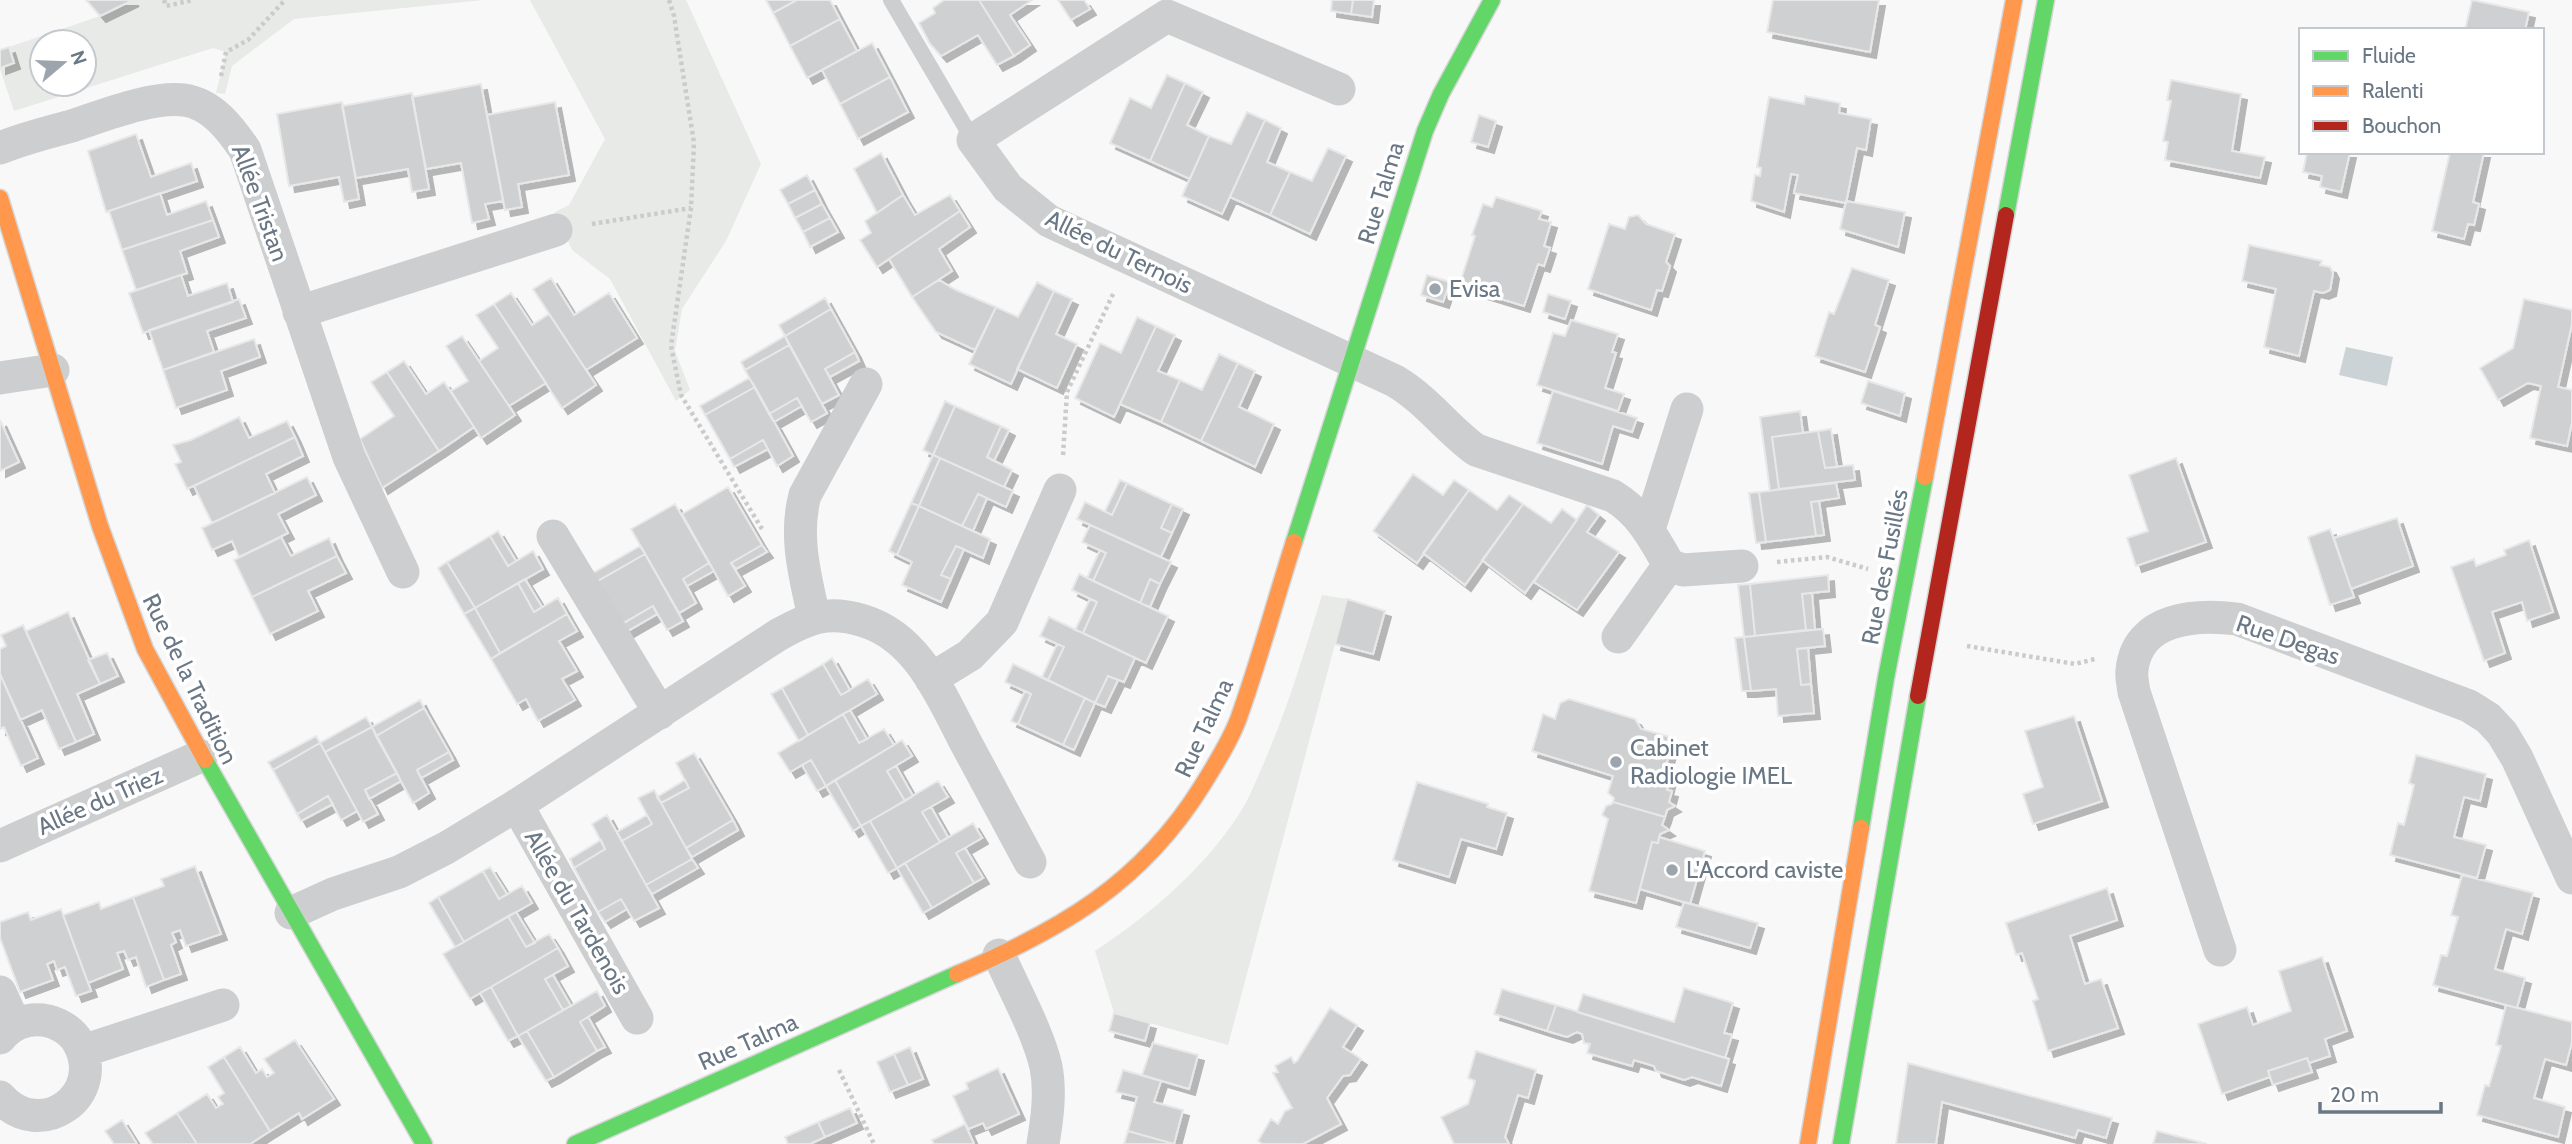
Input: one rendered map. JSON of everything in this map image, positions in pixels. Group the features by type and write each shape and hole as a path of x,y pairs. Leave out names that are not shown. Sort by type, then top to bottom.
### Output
{"street":[{"name":"Rue Talma","path":"575,1144 823,1034 1056,926 1103,897 1149,855 1194,802 1237,722 1252,680 1425,131 1441,93 1492,0"},
{"name":"Rue des Fusillés","path":"1808,1144 1886,678 2014,0"},
{"path":"1842,1144 1927,642 2046,0"},
{"path":"973,140 1167,16 1339,89"},
{"path":"0,148 162,101 184,100 205,107"},
{"name":"Allée Tristan","path":"205,107 232,131 245,150 349,457 403,572"},
{"name":"Allée du Ternois","path":"973,140 1008,188 1049,221 1412,391 1476,450 1614,496 1639,515 1669,565"},
{"name":"Rue de la Tradition","path":"0,198 100,526 133,619 159,680 424,1144"},
{"path":"299,312 556,230"},
{"path":"0,378 53,370"},
{"path":"814,617 802,563 800,513 805,495 866,384"},
{"path":"1649,529 1687,409"},
{"path":"931,679 970,655 1002,622 1060,490"},
{"path":"553,536 660,713"},
{"path":"1618,636 1669,565 1683,570 1742,566"},
{"name":"Allée du Tardenois","path":"291,913 333,894 399,872 422,861 517,805 778,635 814,617 830,614 876,625 912,650 931,679 1030,862"},
{"name":"Rue Degas","path":"2139,646 2159,627 2184,619 2208,616 2237,619 2469,706 2488,718 2502,733 2572,878"},
{"path":"2139,646 2132,670 2134,692 2220,950"},
{"name":"Allée du Triez","path":"0,846 201,756"},
{"name":"Allée du Tardenois","path":"517,805 637,1018"},
{"path":"999,954 1040,1047 1046,1067 1043,1144"},
{"path":"0,992 7,1032 27,1020 54,1022 76,1038 86,1065 80,1092 71,1103 46,1116 18,1112 0,1097"},
{"path":"83,1051 223,1005"}],"lane":[{"path":"891,0 973,140"}],"path":[{"path":"164,0 166,6 193,0"},
{"path":"205,107 216,93 226,52 248,40 285,0"},
{"path":"668,0 674,16 694,143 691,208 671,346 681,395 765,535"},
{"path":"556,230 691,208"},
{"path":"1060,490 1067,392 1130,260"},
{"path":"1742,566 1827,556 1872,570"},
{"path":"1959,645 2076,664 2139,646"},
{"path":"823,1034 874,1144"}],"shaded area":[{"path":"133,0 484,0 294,19 232,66 225,94 216,93 226,52 213,48 98,84 98,28 65,28 100,16"},
{"path":"530,0 686,0 761,164 726,241 682,309 675,351 690,390 676,401 610,279 572,250 555,212 569,205 605,139"},
{"path":"28,41 28,98 55,98 14,111 0,69 14,63 9,47"},
{"path":"2346,347 2393,357 2387,386 2339,375"},
{"path":"1322,595 1347,599 1228,1045 1114,1013 1095,951 1137,921 1177,887 1230,828 1244,806 1279,725"}],"building":[{"path":"86,0 133,0 100,16"},
{"path":"766,0 797,0 773,13"},
{"path":"797,0 830,0 840,19 790,46 773,13"},
{"path":"944,0 979,0 1014,56 997,65 978,35 941,56 930,44 919,23 935,13 933,8"},
{"path":"979,0 1032,0 1010,15 1030,45 1014,56"},
{"path":"1058,0 1084,0 1090,9 1071,20"},
{"path":"1332,0 1353,0 1351,14 1331,11"},
{"path":"1353,0 1374,0 1372,17 1351,14"},
{"path":"1773,0 1879,0 1870,52 1767,32"},
{"path":"2472,0 2529,12 2525,28 2465,28"},
{"path":"840,19 857,51 807,78 790,46"},
{"path":"872,43 890,77 840,104 822,70"},
{"path":"9,47 14,63 0,68 0,50"},
{"path":"1167,75 1185,83 1150,161 1110,143 1130,98 1151,108"},
{"path":"890,77 908,112 858,139 840,104"},
{"path":"2171,80 2241,94 2232,151 2265,157 2260,178 2165,160 2168,142 2163,141 2171,101 2167,100"},
{"path":"1185,83 1203,92 1187,125 1209,136 1190,179 1150,161"},
{"path":"481,84 503,201 485,204 489,219 472,223 461,163 426,169 412,97"},
{"path":"412,93 429,189 412,192 408,169 356,178 342,106"},
{"path":"1805,96 1840,103 1839,113 1871,119 1866,150 1857,148 1846,203 1794,193 1798,175 1791,174 1784,212 1751,201 1755,175 1760,176 1761,168 1757,167 1769,97 1804,104"},
{"path":"342,102 359,199 344,202 339,177 289,186 277,114"},
{"path":"555,102 569,175 518,184 522,207 505,210 487,115"},
{"path":"1247,112 1265,120 1222,214 1182,196 1209,136 1231,144"},
{"path":"1479,115 1496,121 1488,147 1471,142"},
{"path":"1265,120 1281,128 1267,162 1290,172 1270,215 1230,197"},
{"path":"136,134 151,177 191,163 197,181 106,212 88,151"},
{"path":"1328,148 1346,156 1310,234 1270,215 1290,172 1312,181"},
{"path":"881,153 903,195 877,213 854,169"},
{"path":"2307,154 2350,154 2341,192 2320,187 2322,176 2303,172"},
{"path":"2450,154 2484,154 2473,202 2479,204 2474,225 2468,224 2464,239 2432,231"},
{"path":"807,175 815,190 788,204 780,190"},
{"path":"815,190 822,204 795,218 788,204"},
{"path":"160,193 167,215 206,201 213,220 122,250 109,211"},
{"path":"903,195 915,215 950,195 960,211 877,267 860,240 871,233 865,221"},
{"path":"1496,197 1542,211 1539,219 1551,222 1544,246 1550,248 1544,266 1538,264 1524,306 1459,286 1483,204 1492,207"},
{"path":"1846,201 1905,212 1898,247 1840,229"},
{"path":"822,204 830,218 803,232 795,218"},
{"path":"960,211 970,227 939,249 952,271 912,297 889,259"},
{"path":"1638,215 1646,224 1675,234 1666,262 1670,266 1662,291 1657,290 1651,310 1588,289 1609,224 1625,229 1629,217"},
{"path":"830,218 838,232 810,247 803,232"},
{"path":"213,220 219,237 180,251 187,273 136,290 122,250"},
{"path":"2249,245 2322,261 2320,265 2330,267 2333,273 2330,290 2323,293 2314,291 2299,356 2264,347 2276,289 2242,281"},
{"path":"1852,268 1889,280 1875,325 1880,327 1865,372 1815,356 1829,312 1834,314"},
{"path":"181,275 188,296 227,283 233,302 143,333 129,293"},
{"name":"Evisa","path":"1427,275 1450,282 1443,302 1421,295"},
{"path":"551,278 574,315 609,293 637,338 586,370 533,289"},
{"path":"939,280 996,307 975,350 936,332 912,297"},
{"path":"1037,282 1054,291 1011,384 969,364 996,307 1018,317"},
{"path":"1054,291 1072,299 1056,334 1077,344 1057,388 1017,369"},
{"path":"511,293 532,325 549,314 596,385 562,408 494,304"},
{"path":"1548,294 1571,301 1565,319 1543,312"},
{"path":"825,298 831,309 785,336 779,325"},
{"path":"239,299 246,318 207,331 214,352 163,370 149,330"},
{"path":"2524,299 2572,310 2572,324 2558,387 2572,390 2572,422 2567,446 2530,438 2541,386 2528,383 2498,400 2480,368 2513,348"},
{"path":"494,304 546,383 509,406 479,361 498,348 476,315"},
{"path":"831,309 855,352 825,369 839,395 822,404 785,336"},
{"path":"1137,317 1156,326 1114,417 1075,398 1100,343 1121,353"},
{"path":"1571,320 1618,334 1612,352 1616,353 1605,388 1624,394 1618,411 1537,385 1553,333 1565,336"},
{"path":"1156,326 1175,335 1158,371 1180,380 1161,422 1120,404"},
{"path":"462,336 515,415 481,438 451,391 468,381 446,346"},
{"path":"785,336 789,345 745,370 741,362"},
{"path":"254,339 260,357 221,371 227,390 176,408 163,370"},
{"path":"789,345 827,413 811,422 797,398 769,414 745,370"},
{"path":"855,352 859,361 830,377 825,369"},
{"path":"1219,354 1238,363 1201,441 1161,422 1180,380 1202,390"},
{"path":"404,361 426,394 444,382 474,427 439,451 387,372"},
{"path":"1238,363 1255,371 1239,407 1274,424 1255,467 1201,441"},
{"path":"387,372 439,451 382,488 360,439 394,416 371,382"},
{"path":"749,378 755,387 705,415 700,406"},
{"path":"1868,381 1905,393 1900,416 1861,403"},
{"path":"755,387 793,456 777,466 763,440 730,459 705,415"},
{"path":"1553,391 1637,418 1632,432 1613,426 1602,464 1537,443"},
{"path":"797,398 802,406 774,422 769,414"},
{"path":"945,401 955,406 933,455 923,450"},
{"path":"955,406 1001,426 987,457 1012,470 1004,487 933,455"},
{"path":"1800,411 1803,433 1772,437 1779,489 1770,491 1760,417"},
{"path":"239,417 249,438 287,421 295,437 187,489 175,464 181,462 173,445 191,440"},
{"path":"0,420 19,462 0,471"},
{"path":"1001,426 1009,430 994,461 987,457"},
{"path":"1831,429 1837,467 1825,468 1818,431"},
{"path":"1818,431 1825,468 1853,465 1855,480 1779,489 1772,437"},
{"path":"295,437 303,456 266,474 275,493 212,523 194,486"},
{"path":"763,440 768,449 734,467 730,459"},
{"path":"933,455 940,458 919,506 911,503"},
{"path":"940,458 1013,491 1006,507 978,494 962,526 919,506"},
{"path":"2176,458 2206,542 2136,566 2127,538 2148,531 2129,475"},
{"path":"1413,474 1443,495 1454,480 1469,490 1417,563 1373,531"},
{"path":"307,477 316,495 278,514 288,533 239,557 232,541 212,550 202,528"},
{"path":"1120,480 1127,483 1112,515 1105,511"},
{"path":"1127,483 1172,504 1161,528 1172,533 1161,557 1077,519 1085,502 1112,515"},
{"path":"1836,483 1839,498 1811,502 1816,536 1766,542 1759,492"},
{"path":"728,487 762,545 731,563 745,586 728,596 682,514"},
{"path":"1469,490 1497,510 1509,495 1523,504 1465,585 1423,553"},
{"path":"1759,492 1766,542 1756,543 1749,493"},
{"path":"978,494 987,498 973,531 962,526"},
{"path":"1819,501 1824,535 1816,536 1811,502"},
{"path":"911,503 919,506 897,555 889,551"},
{"path":"675,504 709,563 683,579 696,603 679,613 631,529"},
{"path":"1172,504 1183,509 1172,533 1161,528"},
{"path":"1523,504 1551,523 1562,509 1577,520 1525,593 1482,560"},
{"path":"1587,505 1599,515 1587,532 1619,552 1577,610 1534,582"},
{"path":"919,506 990,539 983,558 956,546 941,575 951,579 941,602 902,585 912,562 897,555"},
{"path":"2397,518 2413,566 2351,589 2334,538"},
{"path":"1090,525 1171,562 1160,584 1150,579 1140,603 1093,581 1106,553 1082,542"},
{"path":"2330,529 2354,597 2330,605 2308,537"},
{"path":"498,531 516,561 508,566 490,536"},
{"path":"490,536 508,566 533,551 543,569 475,608 447,562"},
{"path":"281,537 291,556 329,538 337,556 252,597 234,560"},
{"path":"2529,540 2553,612 2527,621 2522,602 2492,612 2505,653 2484,661 2451,567 2474,559 2476,566 2506,555 2504,550"},
{"path":"762,545 767,552 736,569 731,563"},
{"path":"640,546 645,554 598,581 593,573"},
{"path":"956,546 964,549 951,579 941,575"},
{"path":"1100,550 1106,553 1093,581 1087,578"},
{"path":"645,554 683,621 667,630 653,606 622,624 598,581"},
{"path":"337,556 346,573 308,591 318,611 270,634 252,597"},
{"path":"447,562 475,608 464,614 438,568"},
{"path":"709,563 714,571 687,586 683,579"},
{"path":"1079,574 1168,616 1146,663 1083,633 1097,602 1072,590"},
{"path":"1828,575 1829,591 1802,594 1806,630 1755,636 1750,584"},
{"path":"525,579 542,607 534,612 518,583"},
{"path":"1150,579 1160,584 1150,607 1140,603"},
{"path":"518,583 534,612 558,598 567,614 500,653 475,608"},
{"path":"1750,584 1755,636 1744,637 1738,585"},
{"path":"1812,593 1815,630 1806,630 1802,594"},
{"path":"1090,599 1097,602 1083,633 1075,630"},
{"path":"1347,599 1385,611 1373,654 1335,644"},
{"path":"653,606 657,614 626,632 622,624"},
{"path":"475,608 500,653 491,659 464,614"},
{"path":"68,612 100,684 77,694 94,734 76,742 26,631"},
{"path":"567,614 577,631 559,641 577,671 562,679 575,700 538,721 526,699 517,704 491,659"},
{"path":"1049,617 1135,658 1124,682 1108,676 1095,703 1048,680 1064,647 1040,636"},
{"path":"23,625 76,742 59,749 42,710 20,720 0,674 0,649 6,646 1,635"},
{"path":"1823,629 1825,646 1797,649 1801,685 1811,684 1814,713 1778,716 1776,689 1751,691 1744,637"},
{"path":"1744,637 1751,691 1742,691 1735,638"},
{"path":"1057,644 1064,647 1048,680 1042,677"},
{"path":"1808,648 1811,684 1801,685 1797,649"},
{"path":"107,653 118,676 100,684 88,660"},
{"path":"832,658 850,690 841,695 823,664"},
{"path":"823,664 841,695 868,679 877,694 808,735 782,688"},
{"path":"1013,664 1085,698 1063,745 1018,724 1031,694 1005,682"},
{"path":"0,674 38,758 21,766 4,727 0,729"},
{"path":"1108,676 1118,680 1105,707 1095,703"},
{"path":"782,688 808,735 799,741 771,694"},
{"path":"1025,691 1031,694 1018,724 1011,721"},
{"path":"1085,698 1095,703 1074,750 1063,745"},
{"name":"Cabinet Radiologie IMEL","path":"1569,699 1635,719 1641,729 1674,738 1664,772 1671,774 1667,790 1672,791 1669,802 1675,806 1667,810 1665,817 1613,802 1614,798 1608,793 1613,776 1532,751 1543,714 1555,719 1560,703"},
{"path":"420,700 424,708 376,736 372,727"},
{"path":"424,708 449,752 417,770 429,793 413,803 376,736"},
{"path":"850,710 867,739 859,743 843,714"},
{"path":"843,714 859,743 884,729 894,745 826,786 811,760 790,772 778,753"},
{"path":"2074,716 2102,801 2033,824 2023,794 2043,787 2025,731"},
{"path":"366,717 372,727 325,752 320,743"},
{"path":"372,727 397,773 365,790 378,814 363,822 325,752"},
{"path":"316,736 320,743 273,770 268,762"},
{"path":"902,740 912,756 887,771 905,801 861,826 835,780"},
{"path":"320,743 357,811 341,820 328,796 297,814 273,770"},
{"path":"449,752 453,760 421,778 417,770"},
{"path":"694,753 733,820 686,848 661,803 689,788 676,763"},
{"path":"2416,755 2486,774 2480,801 2464,797 2454,837 2486,845 2477,878 2390,855 2398,823 2404,825 2414,785 2409,783"},
{"path":"811,760 826,786 817,791 802,765"},
{"path":"896,766 913,796 905,801 887,771"},
{"path":"397,773 401,781 369,799 365,790"},
{"path":"685,780 689,788 661,803 657,797"},
{"path":"835,780 861,826 853,831 826,786"},
{"path":"938,781 948,797 922,812 940,842 897,868 870,821"},
{"path":"1417,782 1488,804 1487,807 1507,813 1496,849 1461,839 1449,877 1393,860"},
{"path":"654,790 692,859 646,885 622,841 652,824 638,798"},
{"path":"328,796 333,804 301,821 297,814"},
{"path":"1613,802 1665,817 1662,825 1669,830 1660,834 1658,843 1652,842 1636,903 1589,891 1608,819 1602,815 1606,806"},
{"path":"931,807 948,837 940,842 922,812"},
{"path":"607,815 659,908 634,921 621,899 598,912 574,868 605,849 592,824"},
{"path":"647,815 652,824 622,841 617,832"},
{"path":"733,820 738,830 692,857 686,848"},
{"path":"870,821 897,868 888,873 861,826"},
{"path":"973,823 982,838 956,853 974,883 932,908 905,863"},
{"name":"L'Accord caviste","path":"1659,837 1705,851 1690,904 1640,889 1652,842 1658,843"},
{"path":"601,840 605,849 574,868 570,859"},
{"path":"965,848 983,878 974,883 956,853"},
{"path":"692,859 698,868 652,894 646,885"},
{"path":"905,863 932,908 923,913 897,868"},
{"path":"195,866 221,934 186,946 180,930 172,933 176,942 171,945 181,974 164,980 133,897 164,886 161,879"},
{"path":"490,867 507,894 499,899 483,871"},
{"path":"483,871 499,899 522,886 532,903 464,942 438,897"},
{"path":"2462,875 2533,893 2522,934 2506,929 2495,969 2525,978 2517,1008 2433,985 2441,955 2447,956 2458,917 2451,915"},
{"path":"2107,888 2117,920 2070,936 2085,984 2101,979 2118,1028 2048,1051 2033,1001 2038,999 2022,953 2016,955 2006,923"},
{"path":"133,897 164,980 146,987 136,957 128,960 124,951 117,953 123,969 88,983 63,915 99,902 101,909"},
{"path":"438,897 464,942 455,947 429,903"},
{"path":"621,899 627,909 605,922 598,912"},
{"path":"1684,902 1758,923 1750,948 1676,927"},
{"path":"61,909 91,991 76,996 65,967 57,970 54,961 47,964 53,980 20,992 0,938 0,922 28,912 31,920"},
{"path":"516,912 535,943 526,947 508,916"},
{"path":"508,916 526,947 549,934 558,948 470,999 443,954"},
{"path":"558,948 568,966 545,979 563,1010 518,1036 491,987"},
{"path":"2322,957 2347,1031 2325,1039 2330,1056 2309,1063 2307,1058 2268,1071 2270,1077 2222,1094 2198,1024 2247,1007 2253,1025 2291,1011 2279,971"},
{"path":"553,975 571,1006 563,1010 545,979"},
{"path":"491,987 518,1036 508,1041 480,993"},
{"path":"1684,988 1733,1003 1724,1033 1732,1035 1725,1058 1577,1012 1583,994 1674,1022"},
{"path":"1502,989 1556,1005 1547,1031 1494,1014"},
{"path":"597,991 605,1006 580,1022 597,1051 554,1077 527,1031"},
{"path":"1556,1005 1729,1059 1721,1086 1692,1077 1684,1080 1634,1060 1632,1066 1587,1053 1590,1044 1584,1043 1582,1034 1577,1032 1567,1037 1547,1031"},
{"path":"2506,1005 2572,1022 2572,1042 2566,1065 2545,1059 2534,1098 2565,1107 2558,1137 2477,1115 2485,1085 2489,1086 2501,1046 2496,1045"},
{"path":"1330,1008 1357,1025 1343,1047 1361,1059 1350,1075 1343,1076 1327,1098 1341,1124 1303,1144 1263,1144 1258,1141 1271,1119 1278,1124 1285,1111 1292,1108 1273,1073 1278,1072 1275,1066 1291,1057 1294,1063 1297,1061"},
{"path":"1114,1013 1150,1023 1145,1041 1109,1031"},
{"path":"588,1017 605,1047 597,1051 580,1022"},
{"path":"527,1031 554,1077 546,1081 518,1036"},
{"path":"295,1040 334,1099 302,1119 299,1113 270,1131 224,1057 240,1047 256,1073 262,1069 267,1077 274,1073 264,1059"},
{"path":"1153,1043 1198,1055 1189,1089 1142,1075"},
{"path":"910,1047 923,1079 908,1085 894,1054"},
{"path":"1476,1051 1536,1070 1528,1098 1518,1095 1505,1137 1509,1144 1454,1144 1441,1117 1468,1104 1475,1081 1468,1078"},
{"path":"894,1054 908,1085 890,1092 877,1062"},
{"path":"224,1057 270,1131 250,1144 197,1144 177,1113 207,1094 216,1108 223,1104 218,1097 224,1093 208,1067"},
{"path":"2307,1058 2312,1072 2273,1085 2268,1071"},
{"path":"1908,1063 2112,1118 2106,1138 2078,1130 2075,1138 1942,1102 1936,1144 1896,1144"},
{"path":"998,1068 1019,1114 986,1129 983,1123 968,1129 953,1096 968,1089 966,1083"},
{"path":"1123,1070 1161,1081 1154,1102 1183,1110 1174,1144 1128,1131 1137,1097 1116,1092"},
{"path":"850,1108 857,1123 825,1137 818,1122"},
{"path":"177,1113 197,1144 153,1144 145,1133"},
{"path":"122,1120 137,1144 114,1144 105,1131"},
{"path":"818,1122 825,1137 810,1144 788,1144 785,1137"},
{"path":"965,1124 974,1144 934,1144 932,1140"},
{"path":"1128,1131 1174,1144 1124,1144"},
{"path":"2157,1131 2192,1140 2207,1144 2153,1144"}],"traffic: fast":[{"path":"1294,542 1425,131 1441,94 1492,0"},
{"path":"2006,215 2046,0"},
{"path":"1861,828 1886,678 1925,477"},
{"path":"1841,1144 1918,696"},
{"path":"205,760 424,1144"},
{"path":"575,1144 957,974"}],"traffic: slow":[{"path":"1925,477 2014,0"},
{"path":"0,198 100,526 145,649 205,760"},
{"path":"957,974 1030,940 1095,900 1125,877 1152,851 1178,820 1217,762 1238,720 1294,542"},
{"path":"1808,1144 1861,828"}],"traffic: jam":[{"path":"1918,696 2006,215"}],"place":[{"name":"Evisa","path":"1435,289"},
{"name":"Cabinet Radiologie IMEL","path":"1616,762"},
{"name":"L'Accord caviste","path":"1672,870"}]}
